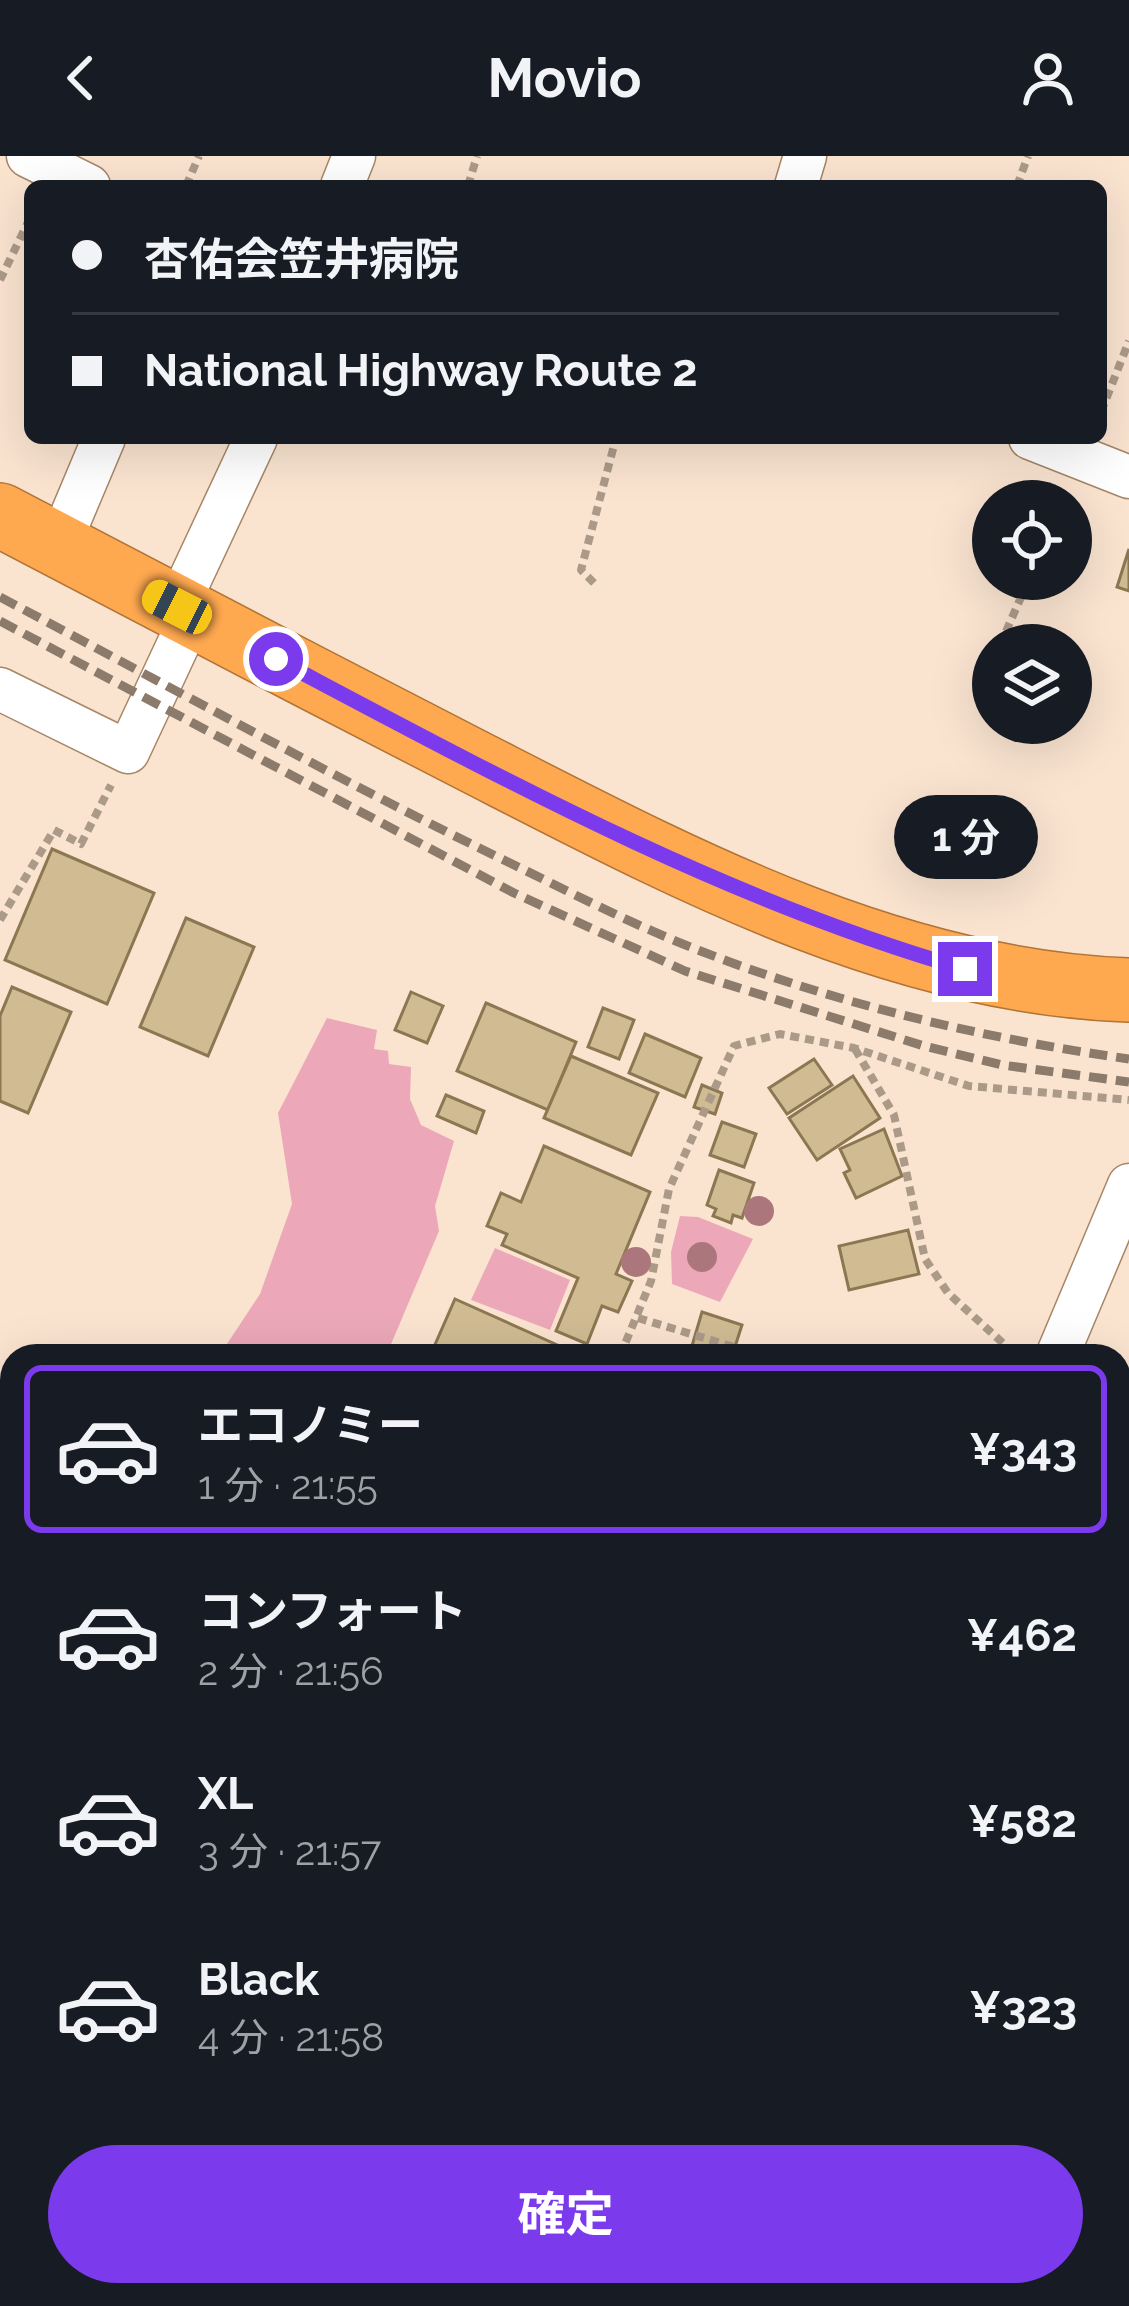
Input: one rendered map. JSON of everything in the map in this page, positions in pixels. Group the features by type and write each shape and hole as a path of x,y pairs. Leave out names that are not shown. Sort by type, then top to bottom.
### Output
{"highway":[{"path":"0,515 568,810 800,916 965,969 1042,985 1129,990"}],"street":[{"path":"28,156 90,175"},
{"path":"59,545 101,444"},
{"path":"0,689 128,752 254,444"},
{"path":"1045,444 1129,477"},
{"path":"1064,1344 1115,1253 1129,1185"}],"path":[{"path":"0,280 24,230"},
{"path":"1107,397 1129,341"},
{"path":"594,583 581,570 614,444"},
{"path":"0,920 54,830 81,844 128,752"},
{"path":"626,1344 651,1280 668,1189 734,1046 780,1034 854,1048 969,1086 1129,1100"},
{"path":"854,1048 894,1115 925,1259 948,1293 1004,1344"},
{"path":"638,1318 724,1344"}],"shaded area":[{"path":"327,1018 377,1030 374,1049 388,1051 389,1064 411,1067 410,1099 421,1125 454,1141 435,1206 439,1231 391,1344 227,1344 260,1294 292,1204 278,1113"},
{"path":"680,1216 698,1217 753,1239 720,1302 672,1284 671,1252"},
{"path":"495,1248 570,1280 550,1330 471,1300"}],"building":[{"path":"1129,549 1129,591 1117,587"},
{"path":"52,849 154,893 107,1004 5,960"},
{"path":"186,918 254,947 208,1056 140,1027"},
{"path":"12,987 71,1012 28,1113 0,1101 0,1016"},
{"path":"411,992 443,1006 427,1043 395,1030"},
{"path":"486,1003 576,1042 548,1110 457,1071"},
{"path":"603,1008 634,1020 619,1059 588,1047"},
{"path":"645,1034 701,1058 685,1097 629,1073"},
{"path":"571,1056 658,1093 631,1155 544,1118"},
{"path":"814,1059 832,1085 787,1114 769,1088"},
{"path":"853,1076 880,1118 817,1160 789,1118"},
{"path":"702,1085 722,1093 715,1114 694,1107"},
{"path":"446,1095 484,1111 476,1133 437,1116"},
{"path":"722,1122 756,1134 744,1167 710,1155"},
{"path":"884,1129 902,1176 856,1198 844,1173 850,1170 840,1149"},
{"path":"544,1146 650,1192 616,1274 632,1281 618,1312 602,1306 587,1344 556,1331 578,1278 502,1245 507,1234 487,1226 501,1193 521,1202"},
{"path":"719,1170 754,1183 742,1218 733,1215 731,1223 713,1216 716,1209 707,1205"},
{"path":"908,1230 919,1274 849,1290 839,1246"},
{"path":"455,1299 555,1344 435,1344"},
{"path":"702,1312 742,1325 736,1344 693,1344"}],"railway":[{"path":"0,597 380,798 674,940 803,987 910,1017 1129,1059"},
{"path":"0,621 514,893 685,971 924,1046 1002,1065 1129,1082"}],"route":[{"path":"276,659 568,810 732,887 880,945 965,969"}]}
